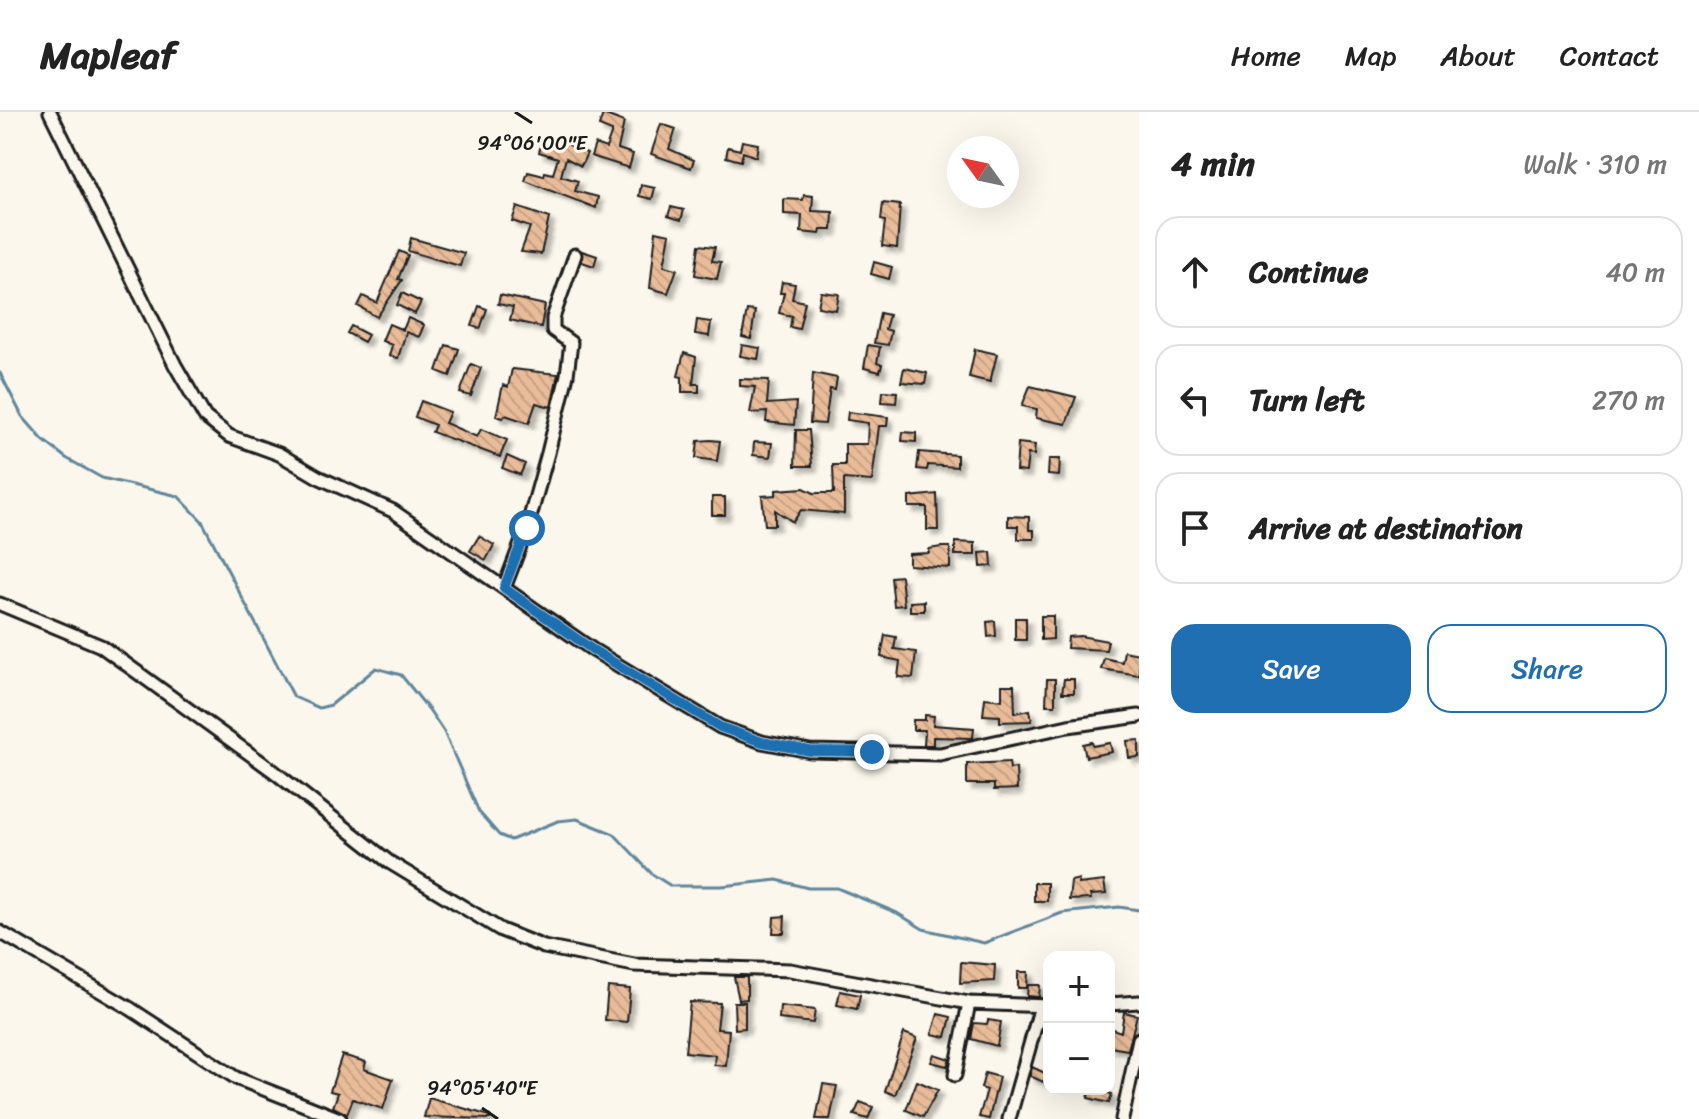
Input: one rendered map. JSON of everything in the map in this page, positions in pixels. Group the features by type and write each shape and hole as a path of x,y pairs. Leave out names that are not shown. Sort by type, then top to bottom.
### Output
{"street":[{"path":"50,112 175,365 205,417 229,436 279,454 318,477 393,511 659,692 720,727 762,742 810,751 940,754 1068,726 1139,716"},
{"path":"504,588 527,528 567,375 571,343 553,330 553,318 575,255"},
{"path":"0,604 112,653 304,794 389,862 501,930 544,947 592,959 658,966 790,970 969,1003 1043,1006"},
{"path":"0,932 131,1009 236,1078 340,1119"},
{"path":"1115,1004 1139,1002"},
{"path":"955,1075 969,1003"},
{"path":"1009,1119 1043,1012"},
{"path":"1122,1119 1139,1039"}],"building":[{"path":"603,114 624,122 618,149 633,154 629,168 591,156 595,144 606,148 612,131 599,126"},
{"path":"661,124 676,129 669,149 694,160 691,168 651,154"},
{"path":"560,136 568,138 569,145 587,153 581,166 566,158 561,176 578,181 575,191 598,197 596,208 525,181 528,172 544,176 545,172 553,174 558,158 539,152 543,138 558,143"},
{"path":"742,141 758,144 756,157 743,152 741,161 726,157 728,147 740,150"},
{"path":"641,185 655,188 652,199 639,196"},
{"path":"804,195 813,196 812,211 833,212 832,230 821,230 820,234 801,232 802,215 784,214 784,199 803,200"},
{"path":"883,203 900,205 897,248 882,246 885,221 881,220"},
{"path":"517,207 549,218 541,254 521,252 530,227 512,221"},
{"path":"671,207 684,210 681,220 668,216"},
{"path":"656,231 670,234 664,266 677,269 668,293 650,288"},
{"path":"411,238 464,253 460,266 408,251"},
{"path":"699,245 715,247 712,261 721,262 717,279 695,275"},
{"path":"399,251 408,255 398,279 402,280 377,317 358,306 363,296 377,303"},
{"path":"582,251 597,256 594,266 582,262"},
{"path":"874,262 892,267 889,279 871,274"},
{"path":"782,282 795,284 792,299 805,302 799,329 790,327 792,316 779,313 784,293 780,293"},
{"path":"821,292 839,294 836,310 818,307"},
{"path":"402,293 421,302 415,314 397,305"},
{"path":"500,295 545,305 541,327 510,320 513,307 498,304"},
{"path":"479,306 487,309 480,329 472,326"},
{"path":"747,310 755,311 751,339 742,337"},
{"path":"880,313 889,315 885,329 891,331 888,345 874,343"},
{"path":"408,318 424,325 419,337 406,332 398,358 389,356 392,345 382,341 389,324 403,330"},
{"path":"697,320 711,322 709,336 695,334"},
{"path":"351,326 368,335 364,342 347,333"},
{"path":"446,345 459,349 450,376 437,371"},
{"path":"742,345 760,348 758,359 740,356"},
{"path":"868,345 880,347 877,363 882,365 880,372 864,368"},
{"path":"975,349 997,354 990,382 969,377"},
{"path":"684,353 696,357 693,384 699,384 699,392 682,392 682,377 678,376"},
{"path":"471,364 481,368 471,396 460,393"},
{"path":"904,368 927,373 925,384 901,382"},
{"path":"512,369 558,374 551,407 536,403 529,423 505,415 503,418 496,416 503,385 508,387"},
{"path":"813,373 837,378 835,390 830,389 825,424 810,423"},
{"path":"740,379 769,380 767,404 796,402 794,425 766,422 767,412 750,413 755,387 740,386"},
{"path":"1030,386 1076,397 1066,424 1036,418 1037,409 1022,406"},
{"path":"883,391 897,392 896,403 882,402"},
{"path":"421,401 450,412 445,423 477,437 481,429 507,440 500,457 432,432 435,425 415,417"},
{"path":"848,412 888,417 887,426 879,426 872,481 844,479 844,514 801,510 793,522 775,510 775,525 765,525 762,496 776,495 776,490 804,488 814,493 834,493 833,465 845,465 845,444 867,444 868,423 847,420"},
{"path":"796,430 809,430 812,466 795,466"},
{"path":"903,432 916,433 916,442 902,441"},
{"path":"698,441 720,441 717,461 696,458"},
{"path":"754,442 772,443 770,457 753,455"},
{"path":"1018,443 1035,445 1034,455 1028,454 1026,472 1016,471"},
{"path":"919,452 957,455 957,467 928,465 927,470 917,469"},
{"path":"507,456 525,464 520,475 502,468"},
{"path":"1049,459 1060,459 1059,476 1048,475"},
{"path":"937,494 938,530 927,530 927,507 909,507 909,497"},
{"path":"712,497 725,497 725,515 712,515"},
{"path":"1008,516 1029,517 1029,530 1034,530 1034,539 1018,539 1018,526 1008,526"},
{"path":"479,536 494,545 486,560 470,551"},
{"path":"955,542 975,543 975,555 955,555"},
{"path":"950,547 950,568 909,565 909,554 929,553 929,549"},
{"path":"991,552 992,566 981,567 980,553"},
{"path":"901,576 904,605 894,606 891,577"},
{"path":"924,601 924,611 910,611 910,602"},
{"path":"1041,616 1053,616 1053,639 1041,640"},
{"path":"1015,618 1026,618 1026,640 1015,640"},
{"path":"995,621 996,636 988,637 987,622"},
{"path":"885,635 896,637 894,649 916,652 913,678 898,677 900,661 881,657"},
{"path":"1068,637 1108,641 1106,650 1067,648"},
{"path":"1124,651 1139,654 1139,675 1101,669 1104,658 1122,662"},
{"path":"1047,679 1055,679 1055,705 1046,705"},
{"path":"1064,679 1074,679 1074,693 1062,693"},
{"path":"1002,685 1014,685 1015,713 1030,710 1032,721 1000,722 1000,716 983,715 985,698 1002,700"},
{"path":"925,715 934,716 933,725 974,728 973,738 933,737 933,745 924,745 925,730 913,730 913,720 925,720"},
{"path":"1139,740 1139,757 1129,758 1127,741"},
{"path":"1092,742 1093,746 1110,743 1112,752 1086,757 1083,744"},
{"path":"1009,762 1010,769 1016,768 1017,789 994,790 994,784 967,784 967,764"},
{"path":"1079,879 1078,884 1104,881 1106,894 1090,895 1091,899 1069,900 1071,881"},
{"path":"1034,883 1047,883 1047,901 1034,901"},
{"path":"785,916 784,933 773,933 774,917"},
{"path":"961,962 995,965 994,981 960,983"},
{"path":"1018,972 1028,972 1027,988 1018,988"},
{"path":"734,977 747,977 747,999 739,1000"},
{"path":"1028,985 1040,985 1039,997 1027,996"},
{"path":"608,987 630,989 627,1022 605,1020"},
{"path":"840,991 860,995 857,1009 837,1005"},
{"path":"690,1002 720,1003 717,1029 729,1030 726,1066 714,1065 715,1055 685,1052"},
{"path":"734,1002 745,1002 745,1028 735,1029"},
{"path":"780,1006 815,1010 813,1023 779,1019"},
{"path":"1124,1012 1137,1015 1128,1050 1115,1048 1115,1030 1121,1032"},
{"path":"938,1014 951,1017 946,1037 932,1034"},
{"path":"988,1020 1001,1022 997,1046 971,1039 974,1023 987,1024"},
{"path":"904,1033 917,1038 895,1095 885,1091"},
{"path":"934,1054 950,1059 947,1066 931,1062"},
{"path":"342,1055 366,1062 364,1069 393,1079 383,1109 353,1099 347,1114 333,1107 338,1093 330,1091"},
{"path":"1032,1067 1043,1072 1043,1082 1030,1076"},
{"path":"985,1073 999,1077 989,1119 979,1117 987,1090 981,1088"},
{"path":"917,1081 938,1090 923,1117 906,1110"},
{"path":"823,1084 837,1086 830,1119 816,1119"},
{"path":"1089,1095 1112,1095 1109,1103 1088,1098"},
{"path":"429,1098 490,1116 490,1119 424,1117"},
{"path":"860,1102 873,1107 868,1119 854,1115"}],"waterway":[{"path":"0,373 22,416 43,440 66,458 102,478 178,496 202,521 294,697 319,708 331,705 376,668 401,675 444,732 479,812 499,835 511,840 558,821 577,819 614,834 652,874 671,886 722,886 777,880 808,888 837,888 897,913 923,929 984,943 1062,913 1119,907 1139,910"}],"route":[{"path":"527,528 504,588 593,650 659,692 740,736 810,751 872,752"}]}
